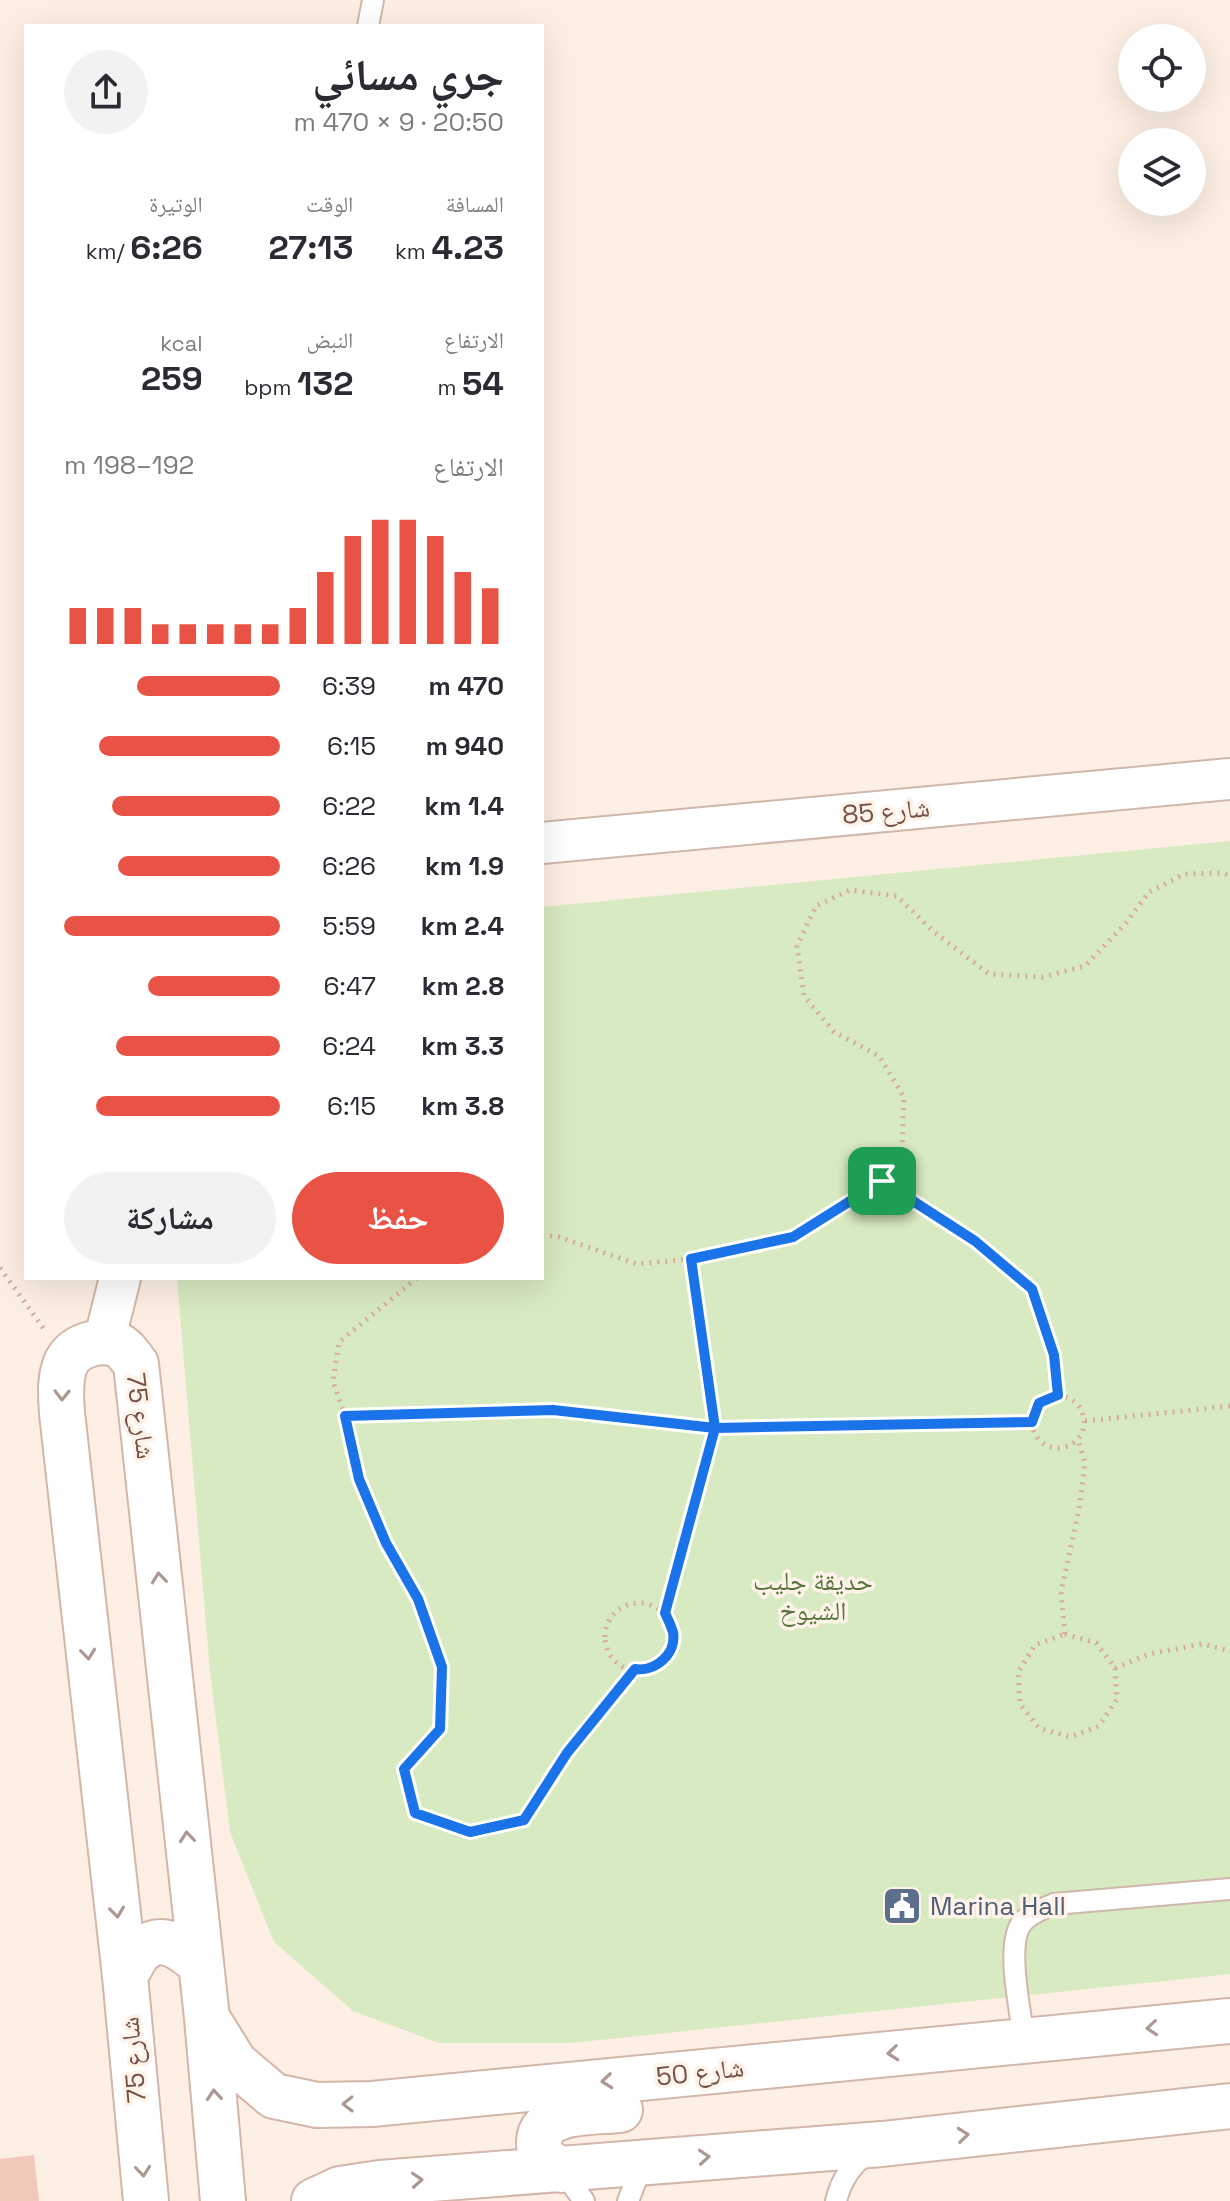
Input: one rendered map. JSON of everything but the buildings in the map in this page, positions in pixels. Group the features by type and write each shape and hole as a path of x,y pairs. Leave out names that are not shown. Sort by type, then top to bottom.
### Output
{"street":[{"name":"شارع 85","path":"544,843 1230,779"},
{"path":"85,1352 119,1280"},
{"name":"شارع 75","path":"146,2201 125,1976 61,1388 85,1352 121,1346 136,1364 207,2018 223,2201"},
{"path":"125,1976 143,1948 162,1942 179,1945 201,1964"},
{"name":"شارع 50","path":"207,2018 235,2063 274,2096 317,2105 372,2104 1230,2021"},
{"path":"573,2186 541,2155 539,2142 542,2130 550,2120 562,2116 750,2095 766,2089 803,2062"},
{"path":"314,2201 340,2189 380,2183 573,2186 636,2182 882,2144 1230,2106"}],"lane":[{"path":"368,24 373,0"},
{"path":"1024,2040 1014,1950 1019,1925 1029,1915 1054,1904 1230,1889"},
{"path":"836,2201 842,2181 852,2166 882,2144"}],"path":[{"path":"544,1235 559,1237 637,1264 691,1259 793,1237 882,1181 902,1149 904,1097 879,1056 834,1032 804,996 797,946 816,906 850,890 897,896 934,932 989,974 1043,977 1085,966 1126,923 1149,892 1184,874 1223,873 1230,876"},
{"path":"882,1181 975,1241 1032,1289 1054,1355 1058,1395"},
{"path":"665,1613 644,1602 621,1607 606,1625 607,1650 623,1668 646,1671 666,1658 674,1636 665,1613 715,1428 691,1259"},
{"path":"0,1268 85,1352"},
{"path":"415,1280 339,1342 333,1381 345,1416 359,1479 386,1543 418,1599 442,1667 440,1729 404,1769 415,1813 470,1832 524,1820 567,1753 635,1669"},
{"path":"1065,1634 1061,1592 1079,1510 1085,1463 1078,1440 1085,1421 1077,1402 1058,1395 1039,1403 1032,1422 1040,1441 1059,1449 1078,1440"},
{"path":"1085,1421 1230,1406"},
{"path":"345,1416 553,1410 715,1428 1032,1422"},
{"path":"1065,1634 1096,1643 1115,1668 1117,1699 1099,1726 1070,1737 1039,1728 1020,1704 1018,1672 1035,1645 1065,1634"},
{"path":"1115,1668 1149,1654 1203,1644 1230,1651"}],"green space":[{"name":"حديقة جليب الشيوخ","path":"1230,841 1230,1974 571,2043 439,2043 353,2011 274,1942 230,1832 210,1672 177,1280 544,1280 544,907"}],"place":[{"name":"Marina Hall","path":"902,1906"}],"route":[{"path":"882,1181 793,1237 691,1259 715,1428 665,1613 674,1636 666,1658 646,1671 635,1669 567,1753 524,1820 470,1832 415,1813 404,1769 440,1729 442,1667 418,1599 386,1543 359,1479 345,1416 553,1410 715,1428 1032,1422 1039,1403 1058,1395 1054,1355 1032,1289 975,1241 882,1181"}]}
